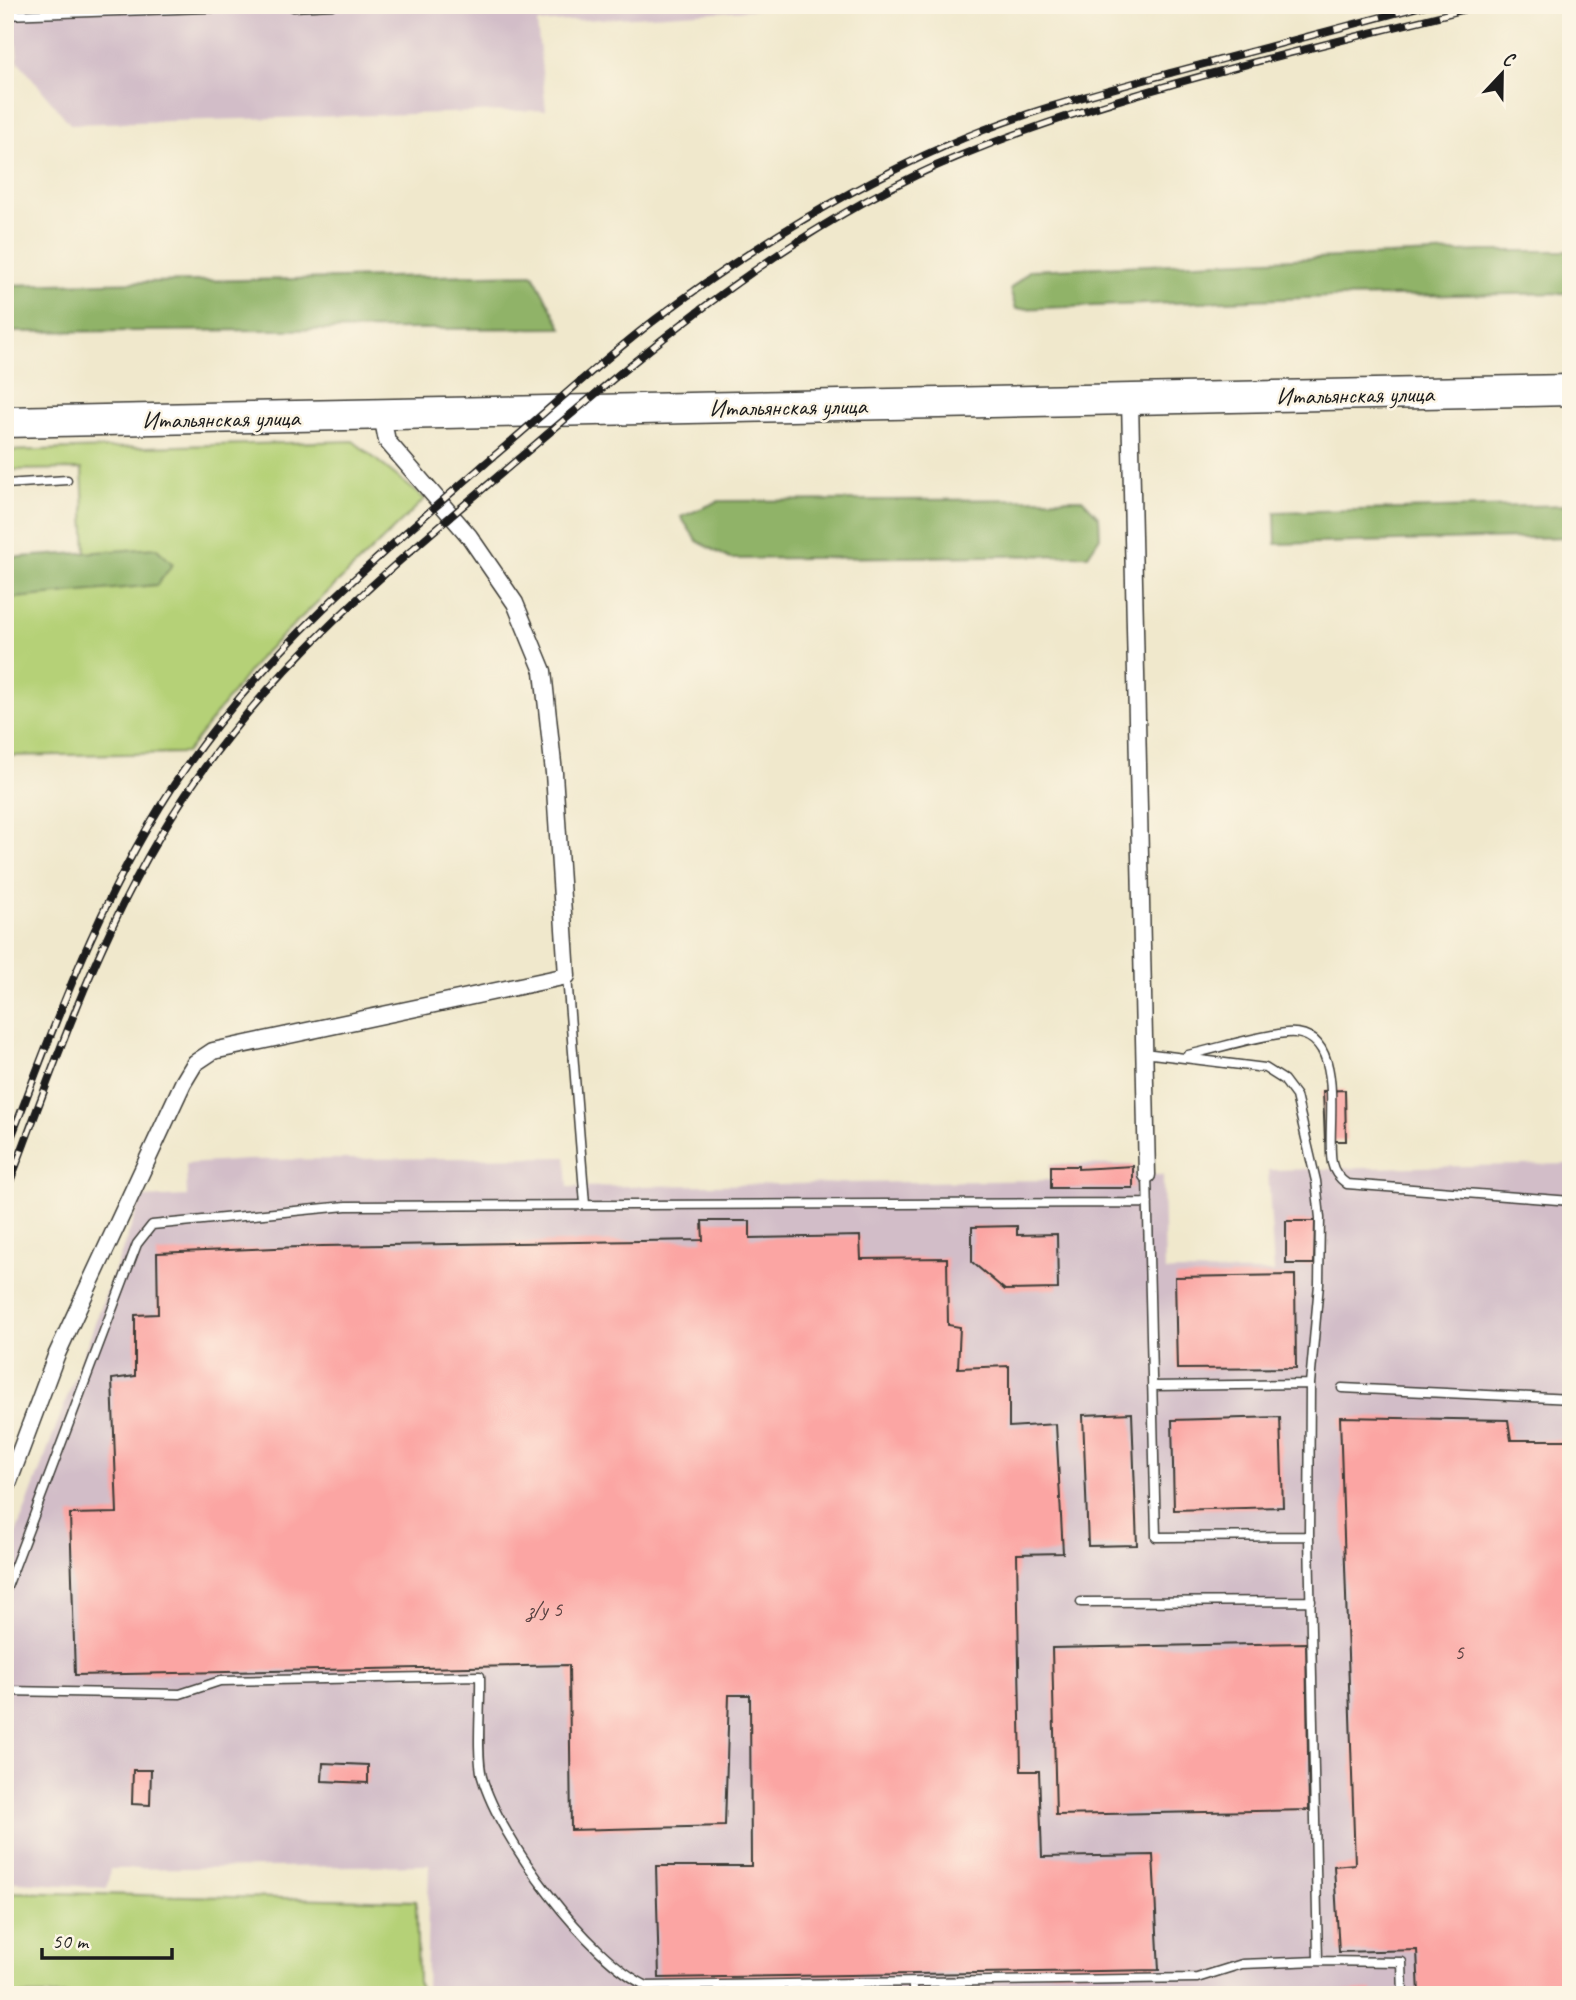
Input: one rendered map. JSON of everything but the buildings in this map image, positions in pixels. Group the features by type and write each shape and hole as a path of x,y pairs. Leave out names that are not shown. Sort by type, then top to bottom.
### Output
{"highway":[{"name":"Итальянская улица","path":"5,422 1571,390"}],"street":[{"path":"1130,400 1147,1175"},
{"path":"5,1492 57,1356 183,1083 195,1063 213,1051 566,976 554,774 543,671 515,603 469,537 387,441 382,416"}],"lane":[{"path":"5,15 48,10 332,5"},
{"path":"5,484 67,480"},
{"path":"566,976 585,1204"},
{"path":"1182,1056 1289,1033 1308,1036 1321,1049 1330,1074 1332,1163 1338,1178 1347,1184 1571,1201"},
{"path":"1144,1053 1265,1068 1284,1080 1296,1096 1316,1181 1320,1218 1319,1284 1310,1384 1309,1536 1318,1961"},
{"path":"1147,1175 1156,1537 1309,1536"},
{"path":"5,1592 137,1244 152,1225 346,1206 1148,1203"},
{"path":"1152,1386 1310,1384"},
{"path":"1342,1388 1571,1399"},
{"path":"1082,1602 1311,1601"},
{"path":"5,1691 180,1694 220,1681 480,1676 481,1774 496,1817 540,1882 600,1951 632,1979 647,1986 671,1988 1197,1978 1242,1964 1402,1962 1403,1995"},
{"path":"913,1984 914,1995"}],"shaded area":[{"path":"13,5 828,5 537,23 546,110 70,124 18,61"},
{"path":"1571,1144 1571,1995 439,1995 426,1987 429,1865 110,1869 107,1888 5,1881 5,1563 142,1198 187,1196 186,1164 247,1160 566,1157 568,1187 1050,1180 1050,1164 1134,1165 1135,1175 1163,1175 1165,1271 1274,1272 1268,1170 1568,1164"}],"green space":[{"path":"1483,251 1571,251 1571,293 1332,297 1016,309 1010,289 1030,270"},
{"path":"533,274 562,328 5,332 5,285"},
{"path":"353,441 425,499 261,656 186,753 5,756 5,559 86,553 82,469 5,470 5,451"},
{"path":"1082,499 1099,517 1100,537 1088,555 730,559 697,541 681,517 719,501"},
{"path":"1571,505 1571,537 1276,544 1275,512"},
{"path":"156,548 173,564 157,585 5,599 5,558"},
{"path":"5,1892 416,1901 418,1982 426,1995 5,1995"}],"railway":[{"path":"5,1154 62,1006 105,908 155,815 216,726 287,645 365,569 634,336 690,294 796,224 869,183 973,134 1087,96 1426,5"},
{"path":"5,1195 66,1033 112,927 166,825 232,732 307,648 347,608 431,533 674,330 783,251 841,215 900,183 962,155 1089,109 1219,71 1482,5"}]}
